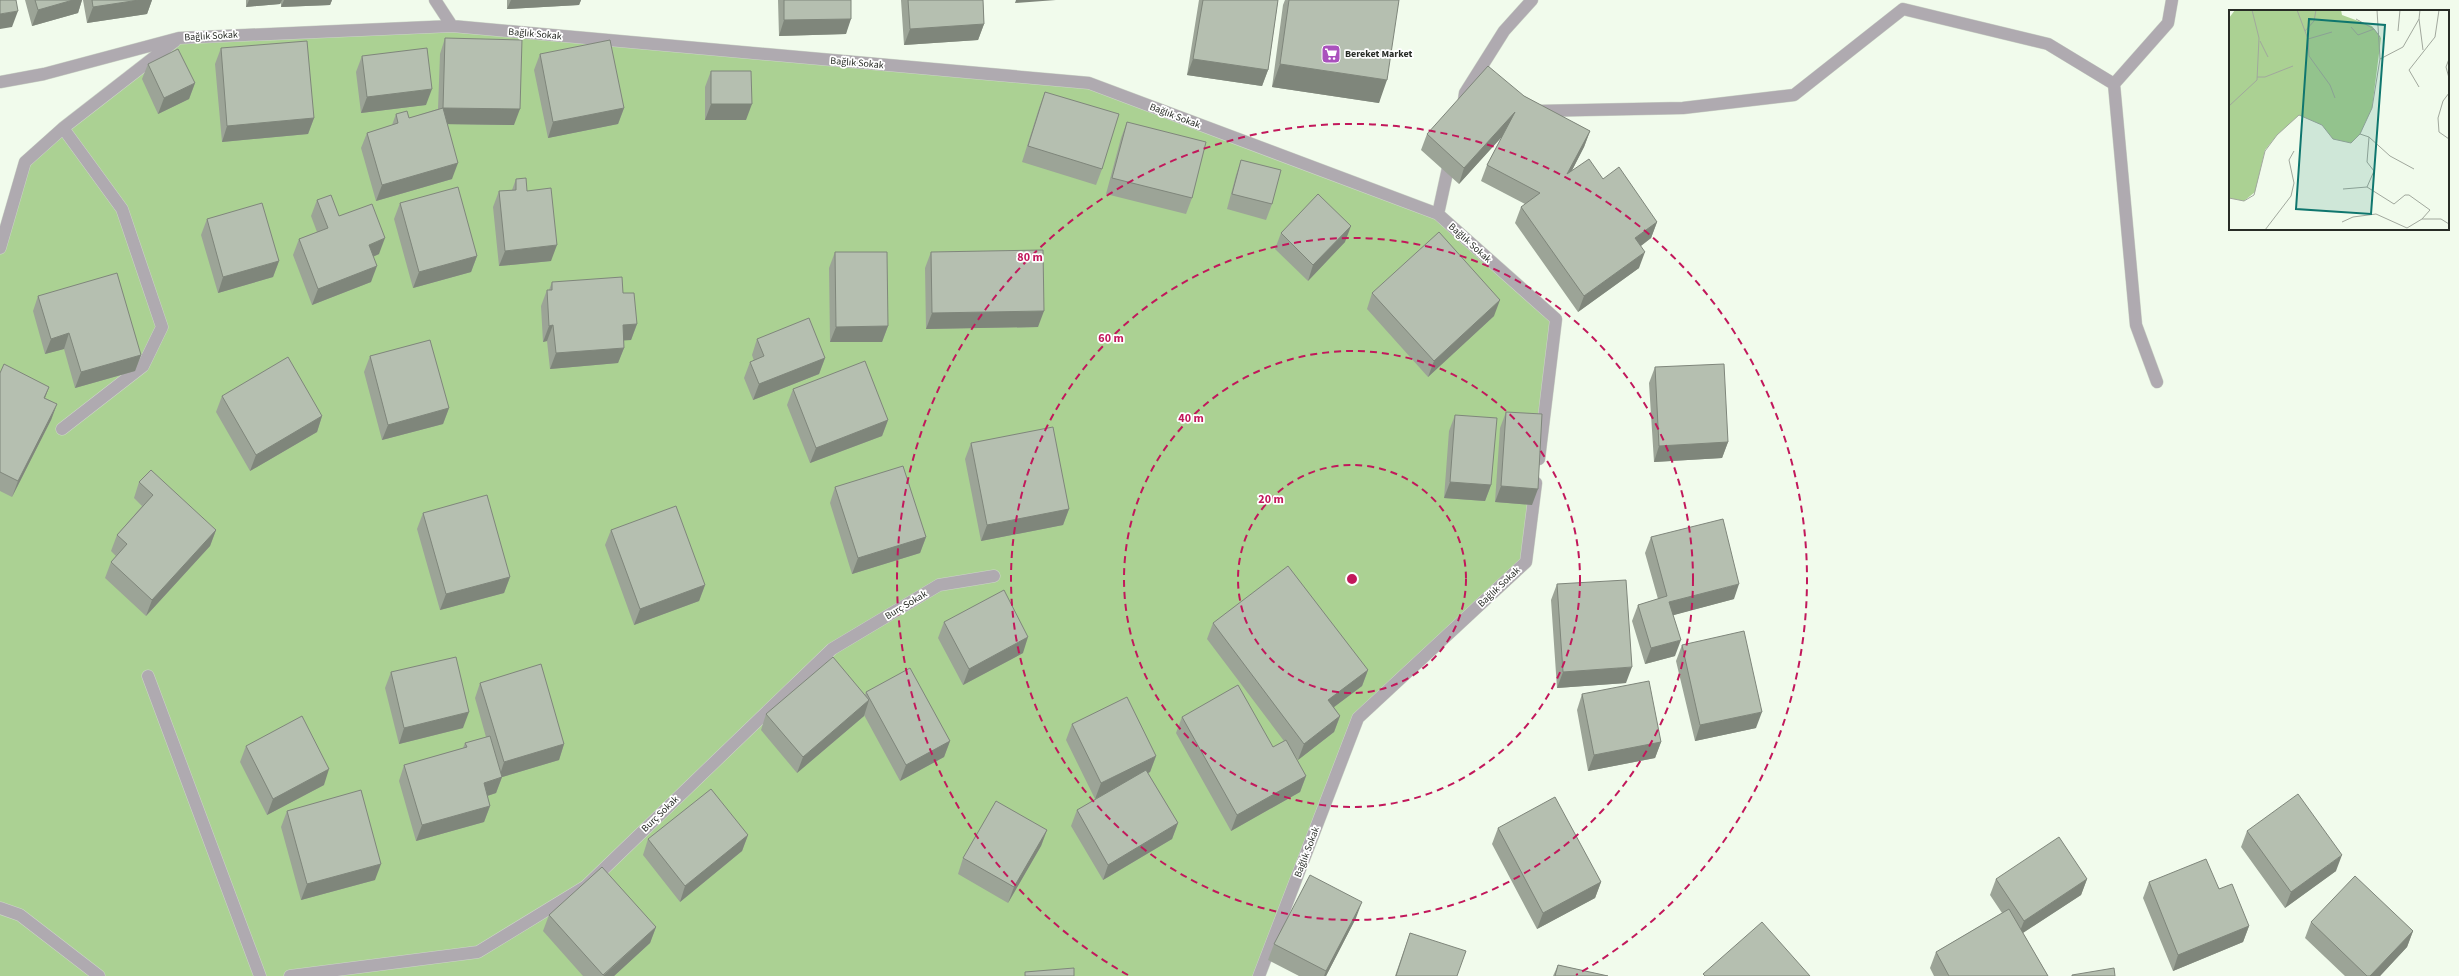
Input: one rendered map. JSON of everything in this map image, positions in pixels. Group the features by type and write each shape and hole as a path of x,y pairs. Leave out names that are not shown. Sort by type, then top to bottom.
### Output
{"street":[{"path":"435,0 452,26"},
{"path":"1462,108 1465,93 1504,31 1532,0"},
{"path":"2157,382 2136,324 2114,84 2168,24 2172,0"},
{"path":"1523,111 1683,108 1794,95 1903,9 2048,44 2114,84"},
{"name":"Bağlık Sokak","path":"0,82 44,74 179,38 452,26 1089,83 1438,214 1556,319 1526,562 1358,718 1259,976"},
{"path":"0,248 25,162 63,128 179,38"},
{"path":"1465,93 1479,100"},
{"path":"62,429 143,366 162,327 122,208 63,128"},
{"path":"1438,214 1453,146"},
{"name":"Burç Sokak","path":"290,976 478,952 586,886 832,649 939,585 994,576"},
{"path":"148,676 260,976"},
{"path":"0,908 20,915 99,976"}],"green space":[{"path":"452,26 1089,83 1438,214 1556,319 1526,562 1358,718 1259,976 0,976 0,248 25,162 179,38"}],"building":[{"path":"0,0 16,0 18,11 0,14"},
{"path":"35,0 73,0 38,10"},
{"path":"92,0 139,0 93,7"},
{"path":"784,0 851,0 851,19 784,20"},
{"path":"908,0 983,0 984,24 910,29"},
{"path":"1203,0 1278,0 1268,70 1193,59"},
{"name":"Bereket Market","path":"1289,0 1399,0 1387,80 1280,64"},
{"path":"445,38 522,40 520,109 443,108"},
{"path":"610,40 624,108 553,122 540,54"},
{"path":"307,41 314,118 227,126 221,48"},
{"path":"427,48 432,89 367,97 362,56"},
{"path":"178,49 195,83 164,98 148,64"},
{"path":"1488,66 1524,96 1590,131 1567,174 1589,159 1603,179 1619,167 1657,222 1635,238 1645,252 1584,296 1521,207 1540,193 1487,165 1515,112 1464,168 1427,134"},
{"path":"711,71 751,71 752,104 711,104"},
{"path":"1045,92 1119,114 1102,169 1028,146"},
{"path":"443,108 458,163 382,185 367,133 398,123 396,114 407,111 409,118"},
{"path":"1127,122 1206,142 1192,198 1112,178"},
{"path":"1241,160 1281,170 1272,204 1232,194"},
{"path":"526,178 527,191 551,188 557,245 505,251 499,191 516,190 516,179"},
{"path":"458,187 477,256 419,272 400,203"},
{"path":"1318,194 1351,226 1313,265 1281,233"},
{"path":"331,195 339,216 372,204 385,238 369,245 377,266 318,289 299,239 328,228 317,200"},
{"path":"262,203 279,261 223,277 207,219"},
{"path":"1439,232 1500,300 1434,361 1372,293"},
{"path":"1043,250 1044,311 932,313 931,252"},
{"path":"835,252 887,252 888,326 836,327"},
{"path":"117,273 141,355 81,372 69,333 51,339 38,296"},
{"path":"622,277 623,293 634,293 637,324 623,325 624,348 556,353 553,325 549,326 547,290 552,290 552,282"},
{"path":"809,318 825,358 759,384 750,362 764,356 757,339"},
{"path":"430,340 449,408 388,425 370,356"},
{"path":"288,357 322,416 256,455 222,396"},
{"path":"865,361 888,420 816,448 793,389"},
{"path":"4,364 49,387 44,398 57,404 18,481 0,472 0,373"},
{"path":"1724,364 1728,442 1659,446 1655,367"},
{"path":"1506,412 1542,414 1538,489 1501,486"},
{"path":"1455,415 1497,418 1491,485 1450,482"},
{"path":"1053,427 1069,509 987,525 971,443"},
{"path":"903,466 926,537 858,558 835,487"},
{"path":"151,470 216,530 152,600 111,562 127,544 117,535 153,495 139,482"},
{"path":"487,495 510,577 446,594 423,513"},
{"path":"676,506 705,585 640,609 611,530"},
{"path":"1723,519 1739,584 1669,602 1681,640 1651,648 1638,605 1667,596 1651,537"},
{"path":"1288,566 1368,670 1328,700 1340,716 1304,744 1213,623"},
{"path":"1626,580 1632,667 1563,672 1557,584"},
{"path":"1004,590 1028,637 969,669 944,622"},
{"path":"1744,631 1762,712 1700,725 1682,645"},
{"path":"456,657 469,712 404,728 391,672"},
{"path":"833,657 869,700 803,757 766,714"},
{"path":"541,664 564,744 504,762 480,683"},
{"path":"910,668 950,741 906,765 866,692"},
{"path":"1649,681 1661,742 1594,755 1582,694"},
{"path":"1238,685 1273,747 1286,740 1306,776 1237,815 1182,717"},
{"path":"1127,697 1156,756 1101,783 1072,724"},
{"path":"302,716 329,769 273,799 246,746"},
{"path":"490,736 502,777 484,783 490,806 422,825 404,765 467,747 465,743"},
{"path":"1146,770 1178,823 1108,865 1077,810"},
{"path":"711,789 748,835 685,886 648,839"},
{"path":"361,790 381,864 307,884 287,811"},
{"path":"2298,794 2342,855 2291,892 2247,831"},
{"path":"1555,797 1601,882 1543,913 1498,828"},
{"path":"996,801 1047,830 1014,887 963,858"},
{"path":"2059,837 2087,879 2024,921 1996,879"},
{"path":"2206,859 2219,889 2232,884 2249,926 2178,955 2149,882"},
{"path":"602,867 656,927 603,975 549,915"},
{"path":"1310,875 1362,902 1326,971 1274,944"},
{"path":"2355,876 2413,931 2370,976 2367,976 2311,922"},
{"path":"2009,909 2048,976 1949,976 1936,952"},
{"path":"1762,922 1810,976 1705,976 1703,974"},
{"path":"1410,933 1466,951 1457,976 1396,976"},
{"path":"1558,965 1608,976 1555,976"},
{"path":"1074,968 1074,976 1025,976 1025,972"},
{"path":"2114,968 2115,976 2072,976 2072,975"}],"place":[{"name":"Bereket Market","path":"1331,54"}]}
